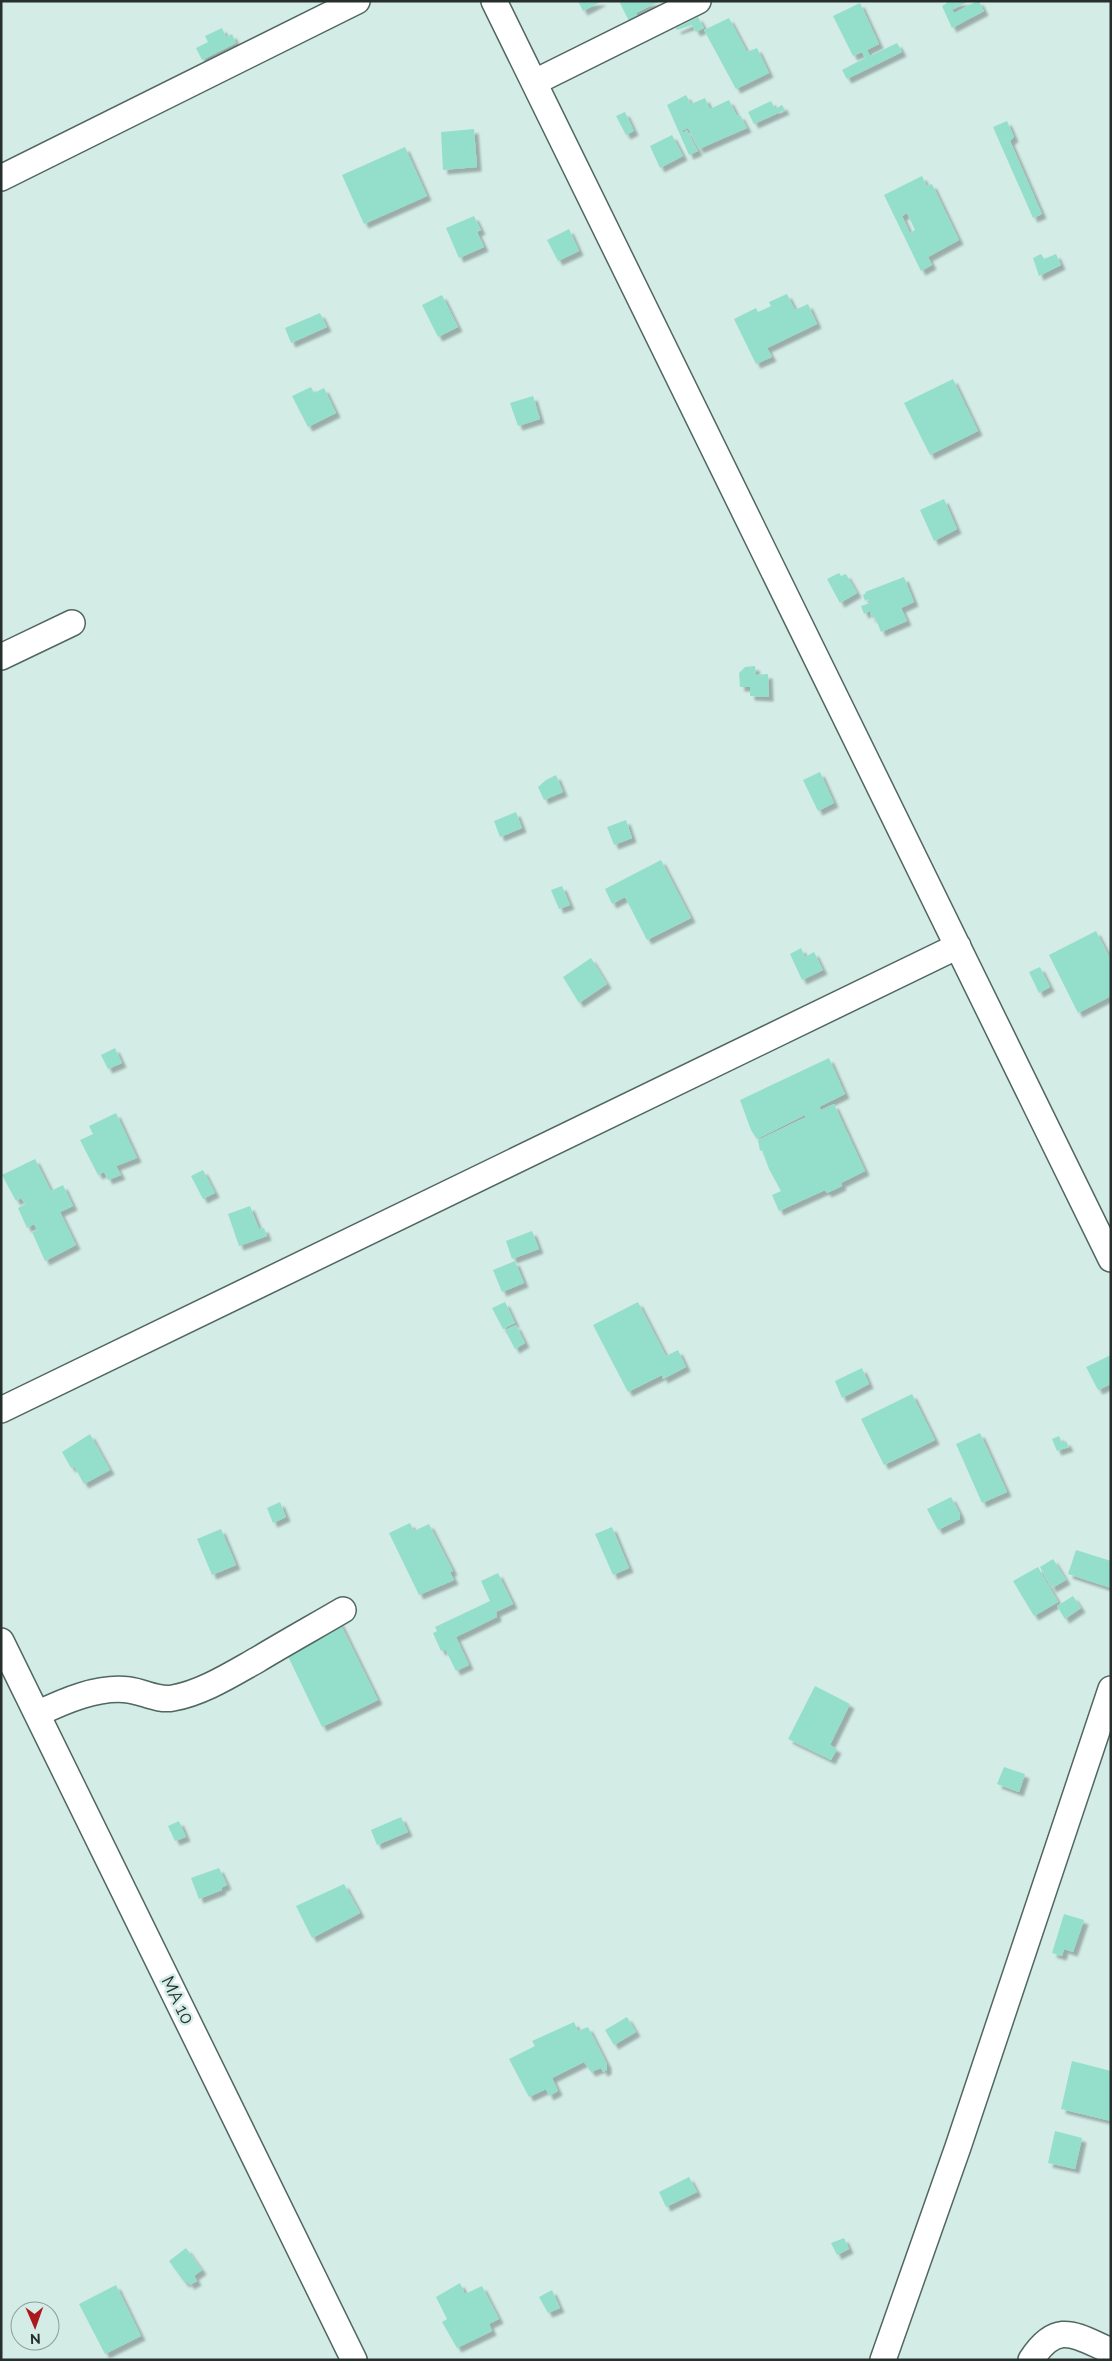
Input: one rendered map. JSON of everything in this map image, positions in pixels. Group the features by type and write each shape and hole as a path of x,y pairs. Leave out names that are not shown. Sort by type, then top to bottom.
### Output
{"street":[{"path":"1,178 357,1"},
{"path":"494,1 1111,1259"},
{"path":"535,82 698,1"},
{"path":"1,657 72,623"},
{"path":"1,1410 958,946"},
{"path":"37,1714 59,1704 97,1692 118,1689 131,1690 162,1698 174,1698 189,1693 226,1677 343,1610"},
{"name":"MA 10","path":"1,1640 354,2360"},
{"path":"883,2360 958,2147 1111,1689"},
{"path":"1031,2360 1040,2346 1050,2337 1063,2334 1076,2336 1111,2351"}],"building":[{"path":"578,1 602,1 583,11"},
{"path":"619,1 660,1 636,13 638,17 629,21"},
{"path":"946,1 969,1 952,10 954,13 977,1 979,1 984,11 952,28 942,6 947,3"},
{"path":"860,3 879,44 867,50 870,56 897,43 902,52 847,79 842,70 865,58 862,52 853,56 833,16"},
{"path":"698,17 704,28 696,32 692,25 677,30 676,28"},
{"path":"729,18 747,52 757,48 769,73 736,89 704,30"},
{"path":"222,28 226,37 232,34 236,43 202,60 196,48 208,42 205,36"},
{"path":"686,95 691,104 705,98 710,109 729,100 737,116 740,115 747,128 699,149 688,128 681,131 682,133 687,130 698,151 689,155 667,105"},
{"path":"771,101 775,109 782,105 785,110 754,124 748,112"},
{"path":"625,112 634,131 626,135 616,116"},
{"path":"1007,121 1014,137 1010,141 1042,214 1033,218 993,127"},
{"path":"474,129 477,167 443,170 441,132"},
{"path":"672,135 683,156 660,168 650,146"},
{"path":"405,147 427,196 364,224 342,175"},
{"path":"922,176 927,186 932,184 959,240 928,257 932,265 921,271 884,195","holes":["907,213 915,230 910,233 902,216"]},
{"path":"474,216 481,230 477,232 484,247 459,258 446,228"},
{"path":"569,229 579,251 558,261 547,240"},
{"path":"1041,254 1044,259 1056,254 1061,265 1039,276 1033,258"},
{"path":"787,294 795,310 808,304 817,324 767,348 772,357 756,364 734,319 756,308 758,312 771,306 769,302"},
{"path":"442,295 458,327 438,337 422,305"},
{"path":"320,313 327,327 291,343 285,328"},
{"path":"953,379 978,431 930,455 904,403"},
{"path":"311,387 314,393 324,388 336,413 308,427 292,396"},
{"path":"533,396 540,419 518,426 510,403"},
{"path":"944,499 957,529 934,541 920,510"},
{"path":"839,573 841,576 846,574 857,593 840,603 827,579"},
{"path":"904,577 914,602 901,608 907,621 881,632 875,617 872,618 870,613 872,610 864,614 861,606 870,603 868,599 865,601 863,595 865,592"},
{"path":"755,666 756,675 768,674 769,697 750,696 750,687 740,687 739,673 745,667"},
{"path":"820,772 834,803 818,811 803,780"},
{"path":"556,775 563,792 544,800 538,787"},
{"path":"516,812 522,828 500,837 494,821"},
{"path":"626,820 632,838 614,845 607,827"},
{"path":"661,860 691,918 647,940 625,897 612,904 605,889"},
{"path":"562,886 570,905 559,909 551,890"},
{"path":"1096,931 1111,960 1111,996 1078,1013 1049,955"},
{"path":"801,948 805,957 814,952 823,970 802,980 790,954"},
{"path":"591,958 607,984 579,1003 563,977"},
{"path":"1040,967 1050,987 1039,993 1029,972"},
{"path":"115,1048 122,1063 108,1069 101,1055"},
{"path":"829,1058 845,1094 819,1107 821,1110 834,1104 865,1171 841,1183 842,1186 827,1193 825,1190 779,1211 772,1195 781,1191 769,1169 762,1150 760,1151 758,1140 806,1117 805,1115 757,1139 751,1130 740,1100"},
{"path":"116,1113 137,1158 116,1166 121,1175 108,1180 104,1172 98,1175 80,1140 93,1134 89,1126"},
{"path":"35,1159 51,1191 63,1185 73,1206 60,1212 76,1245 45,1261 32,1232 37,1230 34,1224 27,1228 18,1208 25,1204 21,1198 16,1201 2,1175"},
{"path":"203,1170 215,1193 203,1199 191,1176"},
{"path":"250,1206 259,1229 264,1228 267,1236 239,1246 228,1214"},
{"path":"532,1231 539,1249 512,1259 506,1241"},
{"path":"515,1261 524,1283 502,1292 493,1270"},
{"path":"505,1302 515,1323 503,1329 492,1308"},
{"path":"638,1302 666,1356 678,1350 686,1367 663,1379 662,1375 628,1392 593,1325"},
{"path":"516,1325 525,1343 515,1349 505,1330"},
{"path":"1111,1355 1111,1384 1098,1390 1086,1367"},
{"path":"862,1368 869,1384 842,1398 835,1381"},
{"path":"912,1394 935,1440 884,1465 861,1419"},
{"path":"980,1433 1007,1492 982,1503 956,1444"},
{"path":"90,1434 110,1470 84,1484 74,1466 71,1468 62,1452"},
{"path":"1059,1436 1062,1443 1066,1441 1069,1447 1057,1451 1052,1439"},
{"path":"951,1497 960,1514 960,1519 938,1530 927,1509"},
{"path":"280,1502 286,1517 273,1523 267,1508"},
{"path":"410,1523 414,1531 429,1524 453,1571 450,1572 454,1580 419,1595 389,1533"},
{"path":"612,1527 629,1568 613,1575 595,1534"},
{"path":"221,1529 236,1565 212,1575 197,1539"},
{"path":"1076,1550 1111,1561 1111,1588 1068,1574"},
{"path":"1053,1559 1066,1580 1052,1588 1040,1567"},
{"path":"1038,1567 1058,1602 1034,1616 1013,1581"},
{"path":"498,1573 513,1604 496,1612 497,1617 456,1637 469,1665 456,1671 445,1649 441,1651 433,1633 437,1631 435,1627 490,1601 481,1581"},
{"path":"1073,1596 1081,1608 1065,1619 1057,1606"},
{"path":"339,1621 378,1700 322,1727 284,1648"},
{"path":"815,1686 850,1704 830,1745 837,1749 831,1760 788,1739"},
{"path":"1004,1767 1025,1774 1019,1792 997,1784"},
{"path":"401,1817 408,1832 377,1845 371,1830"},
{"path":"179,1821 186,1837 175,1841 168,1826"},
{"path":"219,1868 227,1885 221,1888 222,1890 199,1899 191,1878"},
{"path":"344,1884 360,1913 312,1938 296,1906"},
{"path":"1064,1914 1084,1920 1073,1952 1064,1949 1062,1956 1052,1953"},
{"path":"627,2017 636,2032 614,2045 605,2030"},
{"path":"574,2022 578,2031 588,2027 607,2064 607,2070 603,2072 601,2068 591,2072 584,2062 552,2078 558,2091 549,2096 546,2089 529,2097 509,2059 535,2046 532,2041"},
{"path":"1072,2061 1111,2071 1111,2121 1061,2109"},
{"path":"1055,2131 1082,2138 1075,2169 1048,2163"},
{"path":"689,2177 697,2192 666,2207 659,2192"},
{"path":"844,2238 849,2249 837,2255 831,2243"},
{"path":"186,2248 202,2270 194,2276 197,2281 190,2285 187,2281 185,2283 169,2261"},
{"path":"460,2283 465,2294 482,2286 499,2319 489,2324 492,2331 457,2348 442,2322 447,2319 436,2297"},
{"path":"116,2285 141,2336 105,2354 79,2304"},
{"path":"552,2290 560,2308 548,2313 539,2297"}]}
